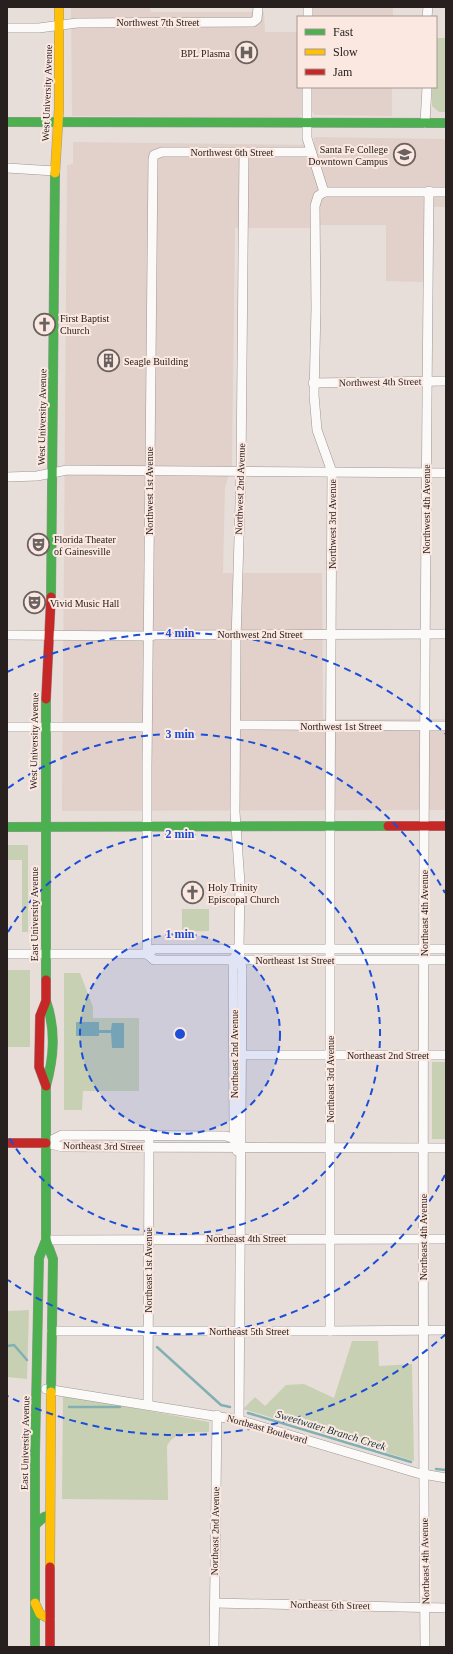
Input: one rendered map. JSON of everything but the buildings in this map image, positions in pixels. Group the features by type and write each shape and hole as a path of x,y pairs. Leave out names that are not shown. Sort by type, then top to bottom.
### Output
{"main road":[{"name":"West University Avenue","path":"45,827 45,727 49,636 52,473 55,171 59,122 60,7"},
{"path":"7,122 446,123"},
{"path":"7,827 147,828 446,826"},
{"name":"East University Avenue","path":"45,827 46,1001 40,1016 39,1067 46,1086"},
{"name":"East University Avenue","path":"46,1001 52,1016 52,1066 46,1086 46,1240 53,1259 50,1647"},
{"path":"7,1143 46,1143"},
{"name":"East University Avenue","path":"35,1647 35,1525 39,1258 46,1240"},
{"path":"35,1525 50,1515"},
{"path":"35,1603 40,1614 50,1619"}],"street":[{"name":"Northwest 7th Street","path":"7,28 39,28 77,23 256,21 258,7"},
{"path":"307,88 306,138 324,192 446,192"},
{"path":"425,122 427,88"},
{"name":"Northwest 6th Street","path":"154,155 162,152 310,152"},
{"name":"Northwest 2nd Avenue","path":"237,827 236,634 241,470 244,152"},
{"name":"Northwest 1st Avenue","path":"147,828 146,766 149,470 154,155"},
{"path":"7,168 55,171"},
{"name":"Northwest 3rd Avenue","path":"324,192 318,196 315,206 316,308 313,383 317,430 332,472 330,826"},
{"name":"Northwest 4th Avenue","path":"423,826 429,192"},
{"name":"Northwest 4th Street","path":"313,383 446,381"},
{"path":"7,477 52,473 67,470 241,470 446,473"},
{"name":"Northwest 2nd Street","path":"7,635 148,636 155,634 446,634"},
{"name":"Northwest 1st Street","path":"236,725 446,726"},
{"path":"7,727 147,727"},
{"name":"Northeast 3rd Avenue","path":"330,826 330,1331"},
{"name":"Northeast 4th Avenue","path":"423,826 424,1055 422,1148 425,1647"},
{"path":"237,827 240,883 238,960"},
{"path":"147,828 147,954"},
{"name":"Northeast 1st Street","path":"7,954 147,954 154,949 446,949"},
{"name":"Northeast 1st Street","path":"147,954 154,960 446,960"},
{"name":"Northeast 2nd Avenue","path":"238,960 238,1145 240,1160 239,1420"},
{"name":"Northeast 2nd Street","path":"238,1055 446,1054"},
{"name":"Northeast 3rd Street","path":"46,1143 62,1135 226,1136 238,1145"},
{"name":"Northeast 1st Avenue","path":"148,1404 149,1136"},
{"name":"Northeast 3rd Street","path":"46,1143 63,1147 238,1145 330,1149 446,1148"},
{"name":"Northeast 4th Street","path":"46,1240 240,1238 446,1239"},
{"name":"Northeast 5th Street","path":"52,1330 446,1330"},
{"name":"Northeast Boulevard","path":"37,1389 51,1389 239,1420 424,1474 446,1478"},
{"name":"Northeast 2nd Avenue","path":"214,1647 217,1416"},
{"name":"Northeast 6th Street","path":"215,1603 446,1608"}],"shaded area":[{"path":"71,7 150,7 151,12 264,12 265,32 297,32 297,88 304,88 304,112 299,118 72,116"},
{"path":"311,7 393,7 393,16 311,16"},
{"path":"311,88 392,88 392,116 315,115 311,110"},
{"path":"314,137 446,139 446,207 424,207 423,282 386,281 386,225 319,225 308,228 235,228 232,465 225,487 223,573 322,573 323,719 446,719 446,810 62,811 67,165 73,164 73,142 314,145"}],"green space":[{"path":"437,38 446,38 446,112 439,112 432,106 432,88 437,88"},
{"path":"7,845 28,845 28,932 22,932 22,860 7,860"},
{"path":"182,909 209,909 209,931 182,932"},
{"path":"7,970 30,970 30,1047 7,1047"},
{"path":"64,973 80,973 93,1007 93,1018 139,1018 139,1091 83,1091 82,1110 64,1110"},
{"path":"432,1062 446,1062 446,1139 432,1139"},
{"path":"29,1310 27,1379 7,1377 7,1311"},
{"path":"352,1341 378,1341 379,1366 412,1364 414,1461 243,1409 255,1397 265,1406 286,1385 304,1384 334,1398"},
{"path":"63,1395 209,1422 209,1432 185,1433 170,1441 167,1446 168,1500 62,1499"}],"water":[{"path":"76,1022 99,1022 99,1030 111,1030 112,1023 124,1023 124,1048 112,1048 111,1033 99,1033 99,1036 76,1036"}],"waterway":[{"name":"Sweetwater Branch Creek","path":"7,1346 14,1345 27,1360"},
{"name":"Sweetwater Branch Creek","path":"157,1347 221,1405 230,1407"},
{"name":"Sweetwater Branch Creek","path":"69,1407 120,1407"},
{"name":"Sweetwater Branch Creek","path":"248,1413 411,1462"},
{"name":"Sweetwater Branch Creek","path":"436,1469 446,1470"}],"traffic: fast":[{"path":"7,122 446,123"},
{"path":"51,597 55,173"},
{"path":"46,699 46,980"},
{"path":"7,827 388,826"},
{"path":"46,1001 53,1033 51,1065 46,1086 46,1240 53,1259 51,1392"},
{"path":"35,1647 35,1454 39,1258 46,1240"},
{"path":"35,1525 44,1517 50,1515"}],"traffic: slow":[{"path":"55,173 59,108 59,7"},
{"path":"50,1567 51,1392"},
{"path":"35,1603 40,1614 50,1619"}],"traffic: jam":[{"path":"46,699 51,597"},
{"path":"388,826 446,826"},
{"path":"46,980 46,1001 40,1016 39,1067 46,1086"},
{"path":"7,1143 46,1143"},
{"path":"50,1567 50,1647"}],"place":[{"name":"BPL Plasma","path":"246,53"},
{"name":"Santa Fe College Downtown Campus","path":"404,155"},
{"name":"First Baptist Church","path":"44,324"},
{"name":"Seagle Building","path":"108,361"},
{"name":"Florida Theater of Gainesville","path":"38,545"},
{"name":"Vivid Music Hall","path":"35,603"},
{"name":"Holy Trinity Episcopal Church","path":"193,893"}]}
